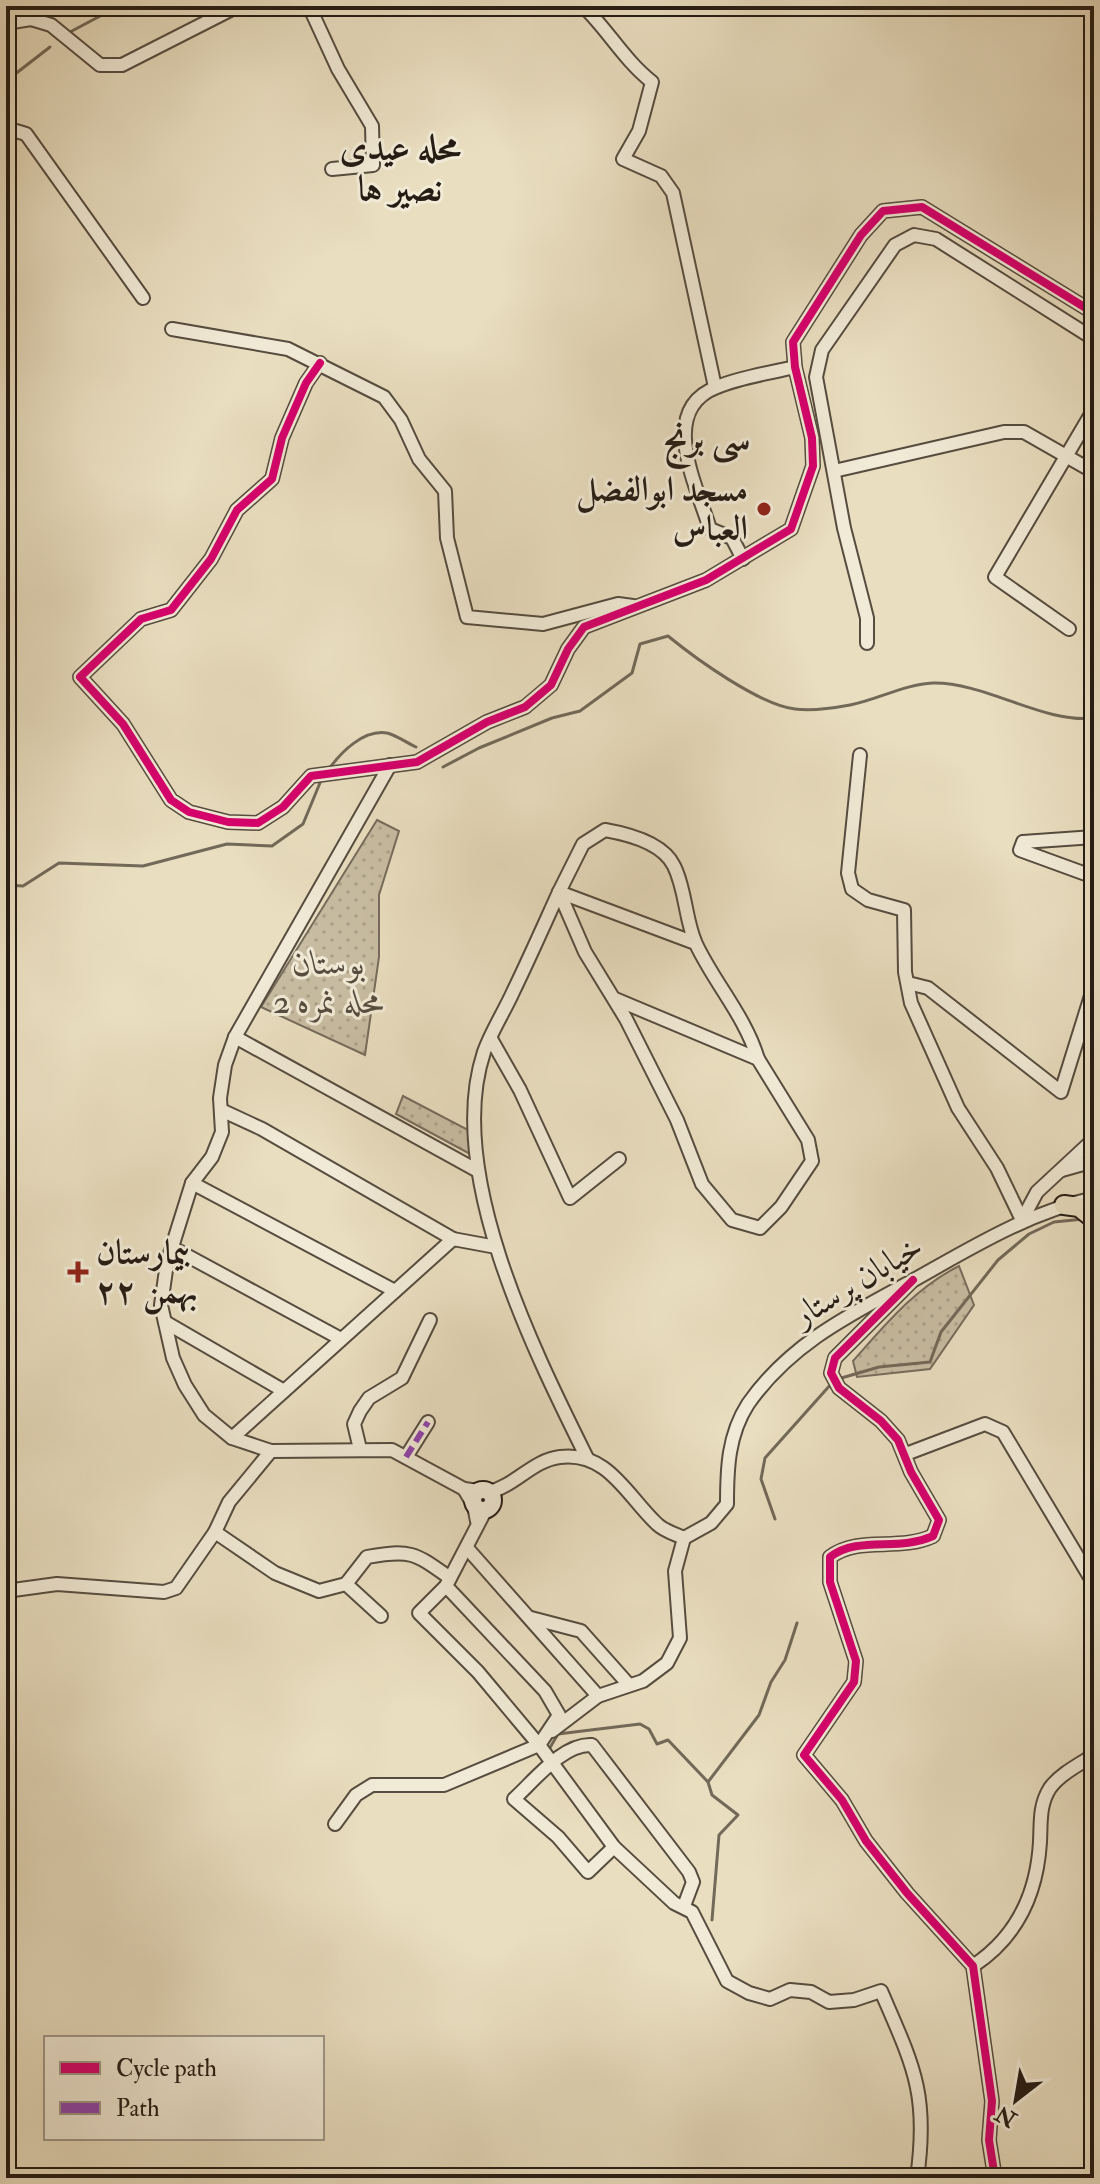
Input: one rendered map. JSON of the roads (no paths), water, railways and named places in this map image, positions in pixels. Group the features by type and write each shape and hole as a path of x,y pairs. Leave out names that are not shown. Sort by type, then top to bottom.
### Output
{"main road":[{"path":"1064,1205 1079,1207 1094,1219"}],"street":[{"path":"6,23 30,12 100,65 122,65 238,6"},
{"path":"309,6 338,69 372,126 373,165 332,169"},
{"path":"583,6 600,22 623,56 652,82 639,131 623,159 661,176 673,193 715,387"},
{"path":"6,128 26,134 143,298"},
{"path":"320,363 306,383 282,438 272,479 237,510 211,559 171,610 141,619 80,677 123,724 171,800 189,812 228,822 258,823 283,807 311,776 417,762 487,722 525,707 551,685 568,649 584,627 706,580 791,529 813,466 812,438 795,367 793,342 861,235 883,211 904,206 922,207 1094,313"},
{"path":"867,643 867,618 844,528 816,377 822,350 895,245 914,235 936,239 1094,339"},
{"path":"172,329 288,349 384,397 401,420 419,459 445,491 447,538 467,617 543,624 618,604 636,606"},
{"path":"743,559 732,538 710,529 684,445 686,418 694,402 715,387 795,367"},
{"path":"1069,629 995,577 1094,409"},
{"path":"834,471 1004,432 1024,432 1094,472"},
{"path":"860,755 848,873 852,889 868,900 904,910 911,1003 958,1108 997,1168 1022,1220"},
{"path":"390,765 235,1037 225,1065 222,1132 212,1157 192,1183 173,1248 161,1305 173,1358 204,1415 232,1438 271,1451 392,1450 483,1500"},
{"path":"559,892 585,952 613,998 677,1120 702,1184 732,1220 760,1228 781,1207 812,1161 808,1140 758,1059 749,1031 695,943 674,866 660,850 626,834 605,830 583,844 559,892 484,1053 475,1106 478,1171 496,1247 555,1394 587,1458"},
{"path":"1094,837 1023,842 1020,850 1094,877"},
{"path":"559,892 695,943"},
{"path":"908,983 928,988 1061,1092 1094,986"},
{"path":"613,998 719,1046 758,1059"},
{"path":"235,1037 478,1171"},
{"path":"491,1039 520,1090 570,1198 619,1159"},
{"path":"221,1110 262,1129 453,1239 496,1247"},
{"path":"1022,1220 1037,1192 1094,1139"},
{"path":"1055,1173 1094,1161"},
{"path":"192,1183 395,1291"},
{"name":"خیابان پرستار","path":"684,1538 711,1523 727,1504 727,1456 746,1407 781,1362 836,1321 1022,1220 1094,1198"},
{"path":"232,1438 453,1239"},
{"path":"173,1248 341,1339"},
{"path":"913,1280 835,1358 831,1373 839,1388 881,1421 906,1454 911,1472 939,1520 933,1536 912,1545 843,1547 830,1557 830,1582 856,1661 854,1682 804,1755 842,1800 866,1841 907,1893 973,1966 992,2101 989,2140 995,2178"},
{"path":"360,1449 354,1424 360,1411 369,1398 402,1378 430,1320"},
{"path":"165,1322 284,1391"},
{"path":"406,1457 428,1422"},
{"path":"906,1454 985,1424 1003,1432 1094,1584"},
{"path":"6,1591 57,1584 164,1592 176,1588 215,1532 229,1502 271,1451"},
{"path":"335,1824 356,1795 372,1785 444,1785 541,1741 598,1696 643,1681 667,1663 680,1638 675,1571 684,1538 659,1527 611,1472 587,1458 558,1457 529,1470 483,1500 467,1548 448,1582 419,1613 541,1741 551,1764 614,1847 674,1903 692,1912 727,1981 749,1993 770,1999 790,1990 811,1992 829,2002 854,2000 881,1991 915,2072 923,2108 917,2178"},
{"path":"215,1532 275,1573 319,1591 346,1584 367,1557 393,1552 421,1555 545,1691 559,1715 541,1741"},
{"path":"467,1548 598,1696"},
{"path":"346,1584 381,1616"},
{"path":"531,1618 581,1631 629,1685"},
{"path":"614,1847 588,1872 558,1837 514,1799 551,1764 583,1745 592,1745 689,1872 693,1882 684,1906"},
{"path":"973,1966 993,1953 1028,1903 1038,1876 1040,1810 1051,1788 1094,1755"}],"waterway":[{"path":"70,32 119,6"},
{"path":"10,78 50,47"},
{"path":"443,767 479,748 552,718 580,711 632,673 640,644 668,636 747,690 795,709 850,705 912,686 933,683 973,689 1055,715 1094,718"},
{"path":"329,769 347,749 370,735 387,733 416,747"},
{"path":"6,885 23,886 59,863 143,866 227,844 272,846 303,824 322,778"},
{"path":"838,1379 879,1367 930,1362 941,1332 998,1260 1029,1234 1054,1222 1084,1219"},
{"path":"775,1519 761,1479 765,1458 832,1383"},
{"path":"712,1920 719,1835 738,1815 712,1795 708,1782 759,1715 771,1682 785,1660 797,1623"},
{"path":"548,1751 558,1734 640,1724 649,1729 657,1744 668,1740 708,1782"}],"place":[{"name":"مسجد ابوالفضل العباس","path":"764,509"},
{"name":"بیمارستان ۲۲ بهمن","path":"78,1272"}],"district":[{"name":"محله عیدی نصیر ها","path":"400,168"},
{"name":"سی برنج","path":"707,438"}],"park label":[{"name":"بوستان محله نمره 2","path":"329,982"}]}
